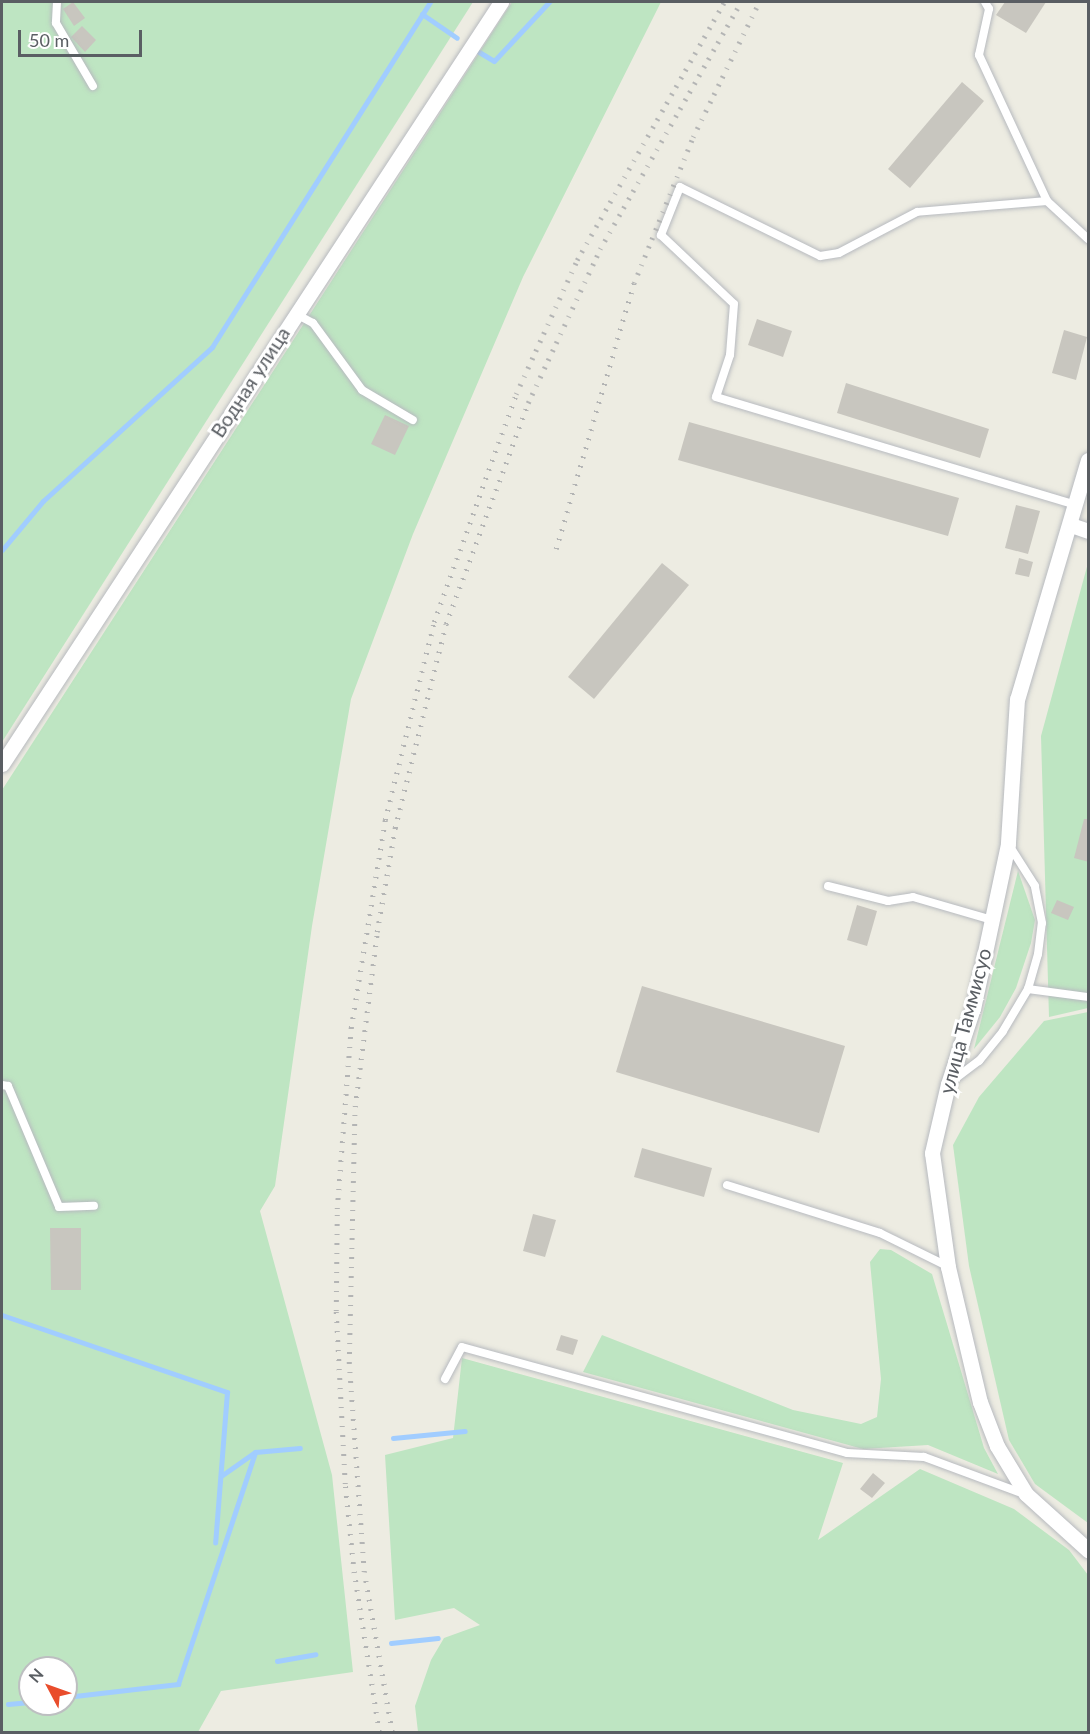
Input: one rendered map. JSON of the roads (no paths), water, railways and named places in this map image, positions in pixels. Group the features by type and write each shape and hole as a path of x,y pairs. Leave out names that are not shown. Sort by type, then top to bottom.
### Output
{"street":[{"name":"Водная улица","path":"2,764 294,313 396,167 501,2"},
{"name":"улица Таммисуо","path":"1089,460 1017,699 1008,844 973,1008 948,1084 932,1153 948,1267 980,1402 997,1446 1026,1494 1089,1550"},
{"path":"1071,525 1089,531"}],"lane":[{"path":"57,2 56,22 93,86"},
{"path":"985,2 989,9 979,55 1047,201 1089,239"},
{"path":"1047,201 917,212 839,253 820,256 680,187 661,235 734,304 730,355 716,398 1076,506"},
{"path":"294,313 313,323 362,390 413,420"},
{"path":"948,1084 990,1050 1028,989 1042,934 1040,904 1028,873 1008,844"},
{"path":"828,886 888,901 913,897 992,920"},
{"path":"1028,989 1089,997"},
{"path":"2,1085 8,1086 59,1207 94,1206"},
{"path":"727,1185 880,1233 948,1267"},
{"path":"445,1379 462,1347 848,1453 924,1457 1026,1494"}],"waterway":[{"path":"2,550 43,501 212,347 430,2"},
{"path":"479,52 494,61 549,2"},
{"path":"422,14 457,38"},
{"path":"2,1315 227,1392 215,1543"},
{"path":"393,1438 465,1431"},
{"path":"78,1696 178,1684 255,1452 300,1448"},
{"path":"221,1476 255,1452"},
{"path":"391,1643 438,1638"},
{"path":"277,1661 315,1654"},
{"path":"8,1704 18,1703"}],"railway":[{"path":"379,1732 354,1573 345,1484 336,1311 337,1209 351,1028 385,820 434,622 516,394 577,260 724,2"},
{"path":"392,1732 364,1572 349,1363 355,1107 377,932 395,828 446,624 528,403 600,249 741,2"},
{"path":"556,549 634,283 693,137 759,2"}]}
